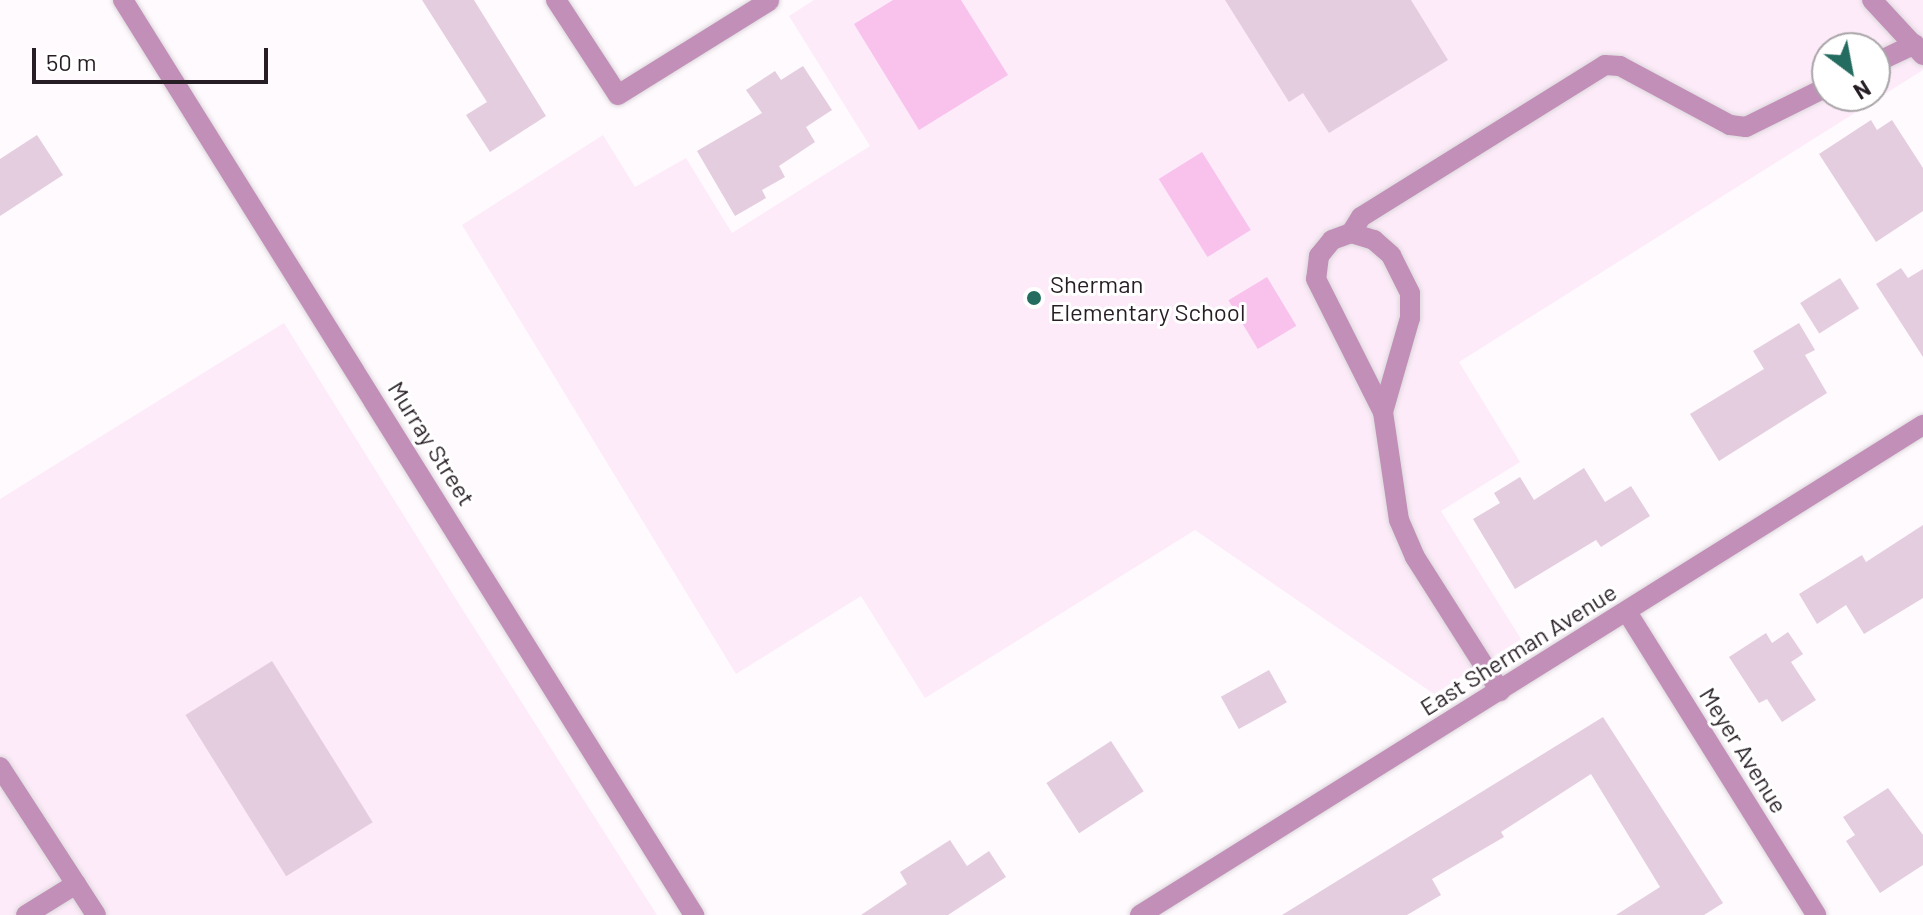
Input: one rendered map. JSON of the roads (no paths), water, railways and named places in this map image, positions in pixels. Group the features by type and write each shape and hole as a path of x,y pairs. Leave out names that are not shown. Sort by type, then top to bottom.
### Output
{"street":[{"name":"Murray Street","path":"123,0 694,915"},
{"path":"556,0 618,95 769,1"},
{"path":"1872,0 1919,49 1891,58"},
{"path":"1351,233 1361,217 1605,65 1620,66 1730,125 1746,127 1811,95"},
{"path":"1383,412 1410,318 1410,293 1391,255 1374,240 1351,233 1332,240 1319,256 1316,279 1383,412 1399,520 1415,557 1500,691"},
{"name":"East Sherman Avenue","path":"1140,915 1923,425"},
{"name":"Meyer Avenue","path":"1627,612 1816,915"},
{"path":"0,767 96,915"},
{"path":"26,915 76,884"}],"place":[{"name":"Sherman Elementary School","path":"1034,298"}]}
